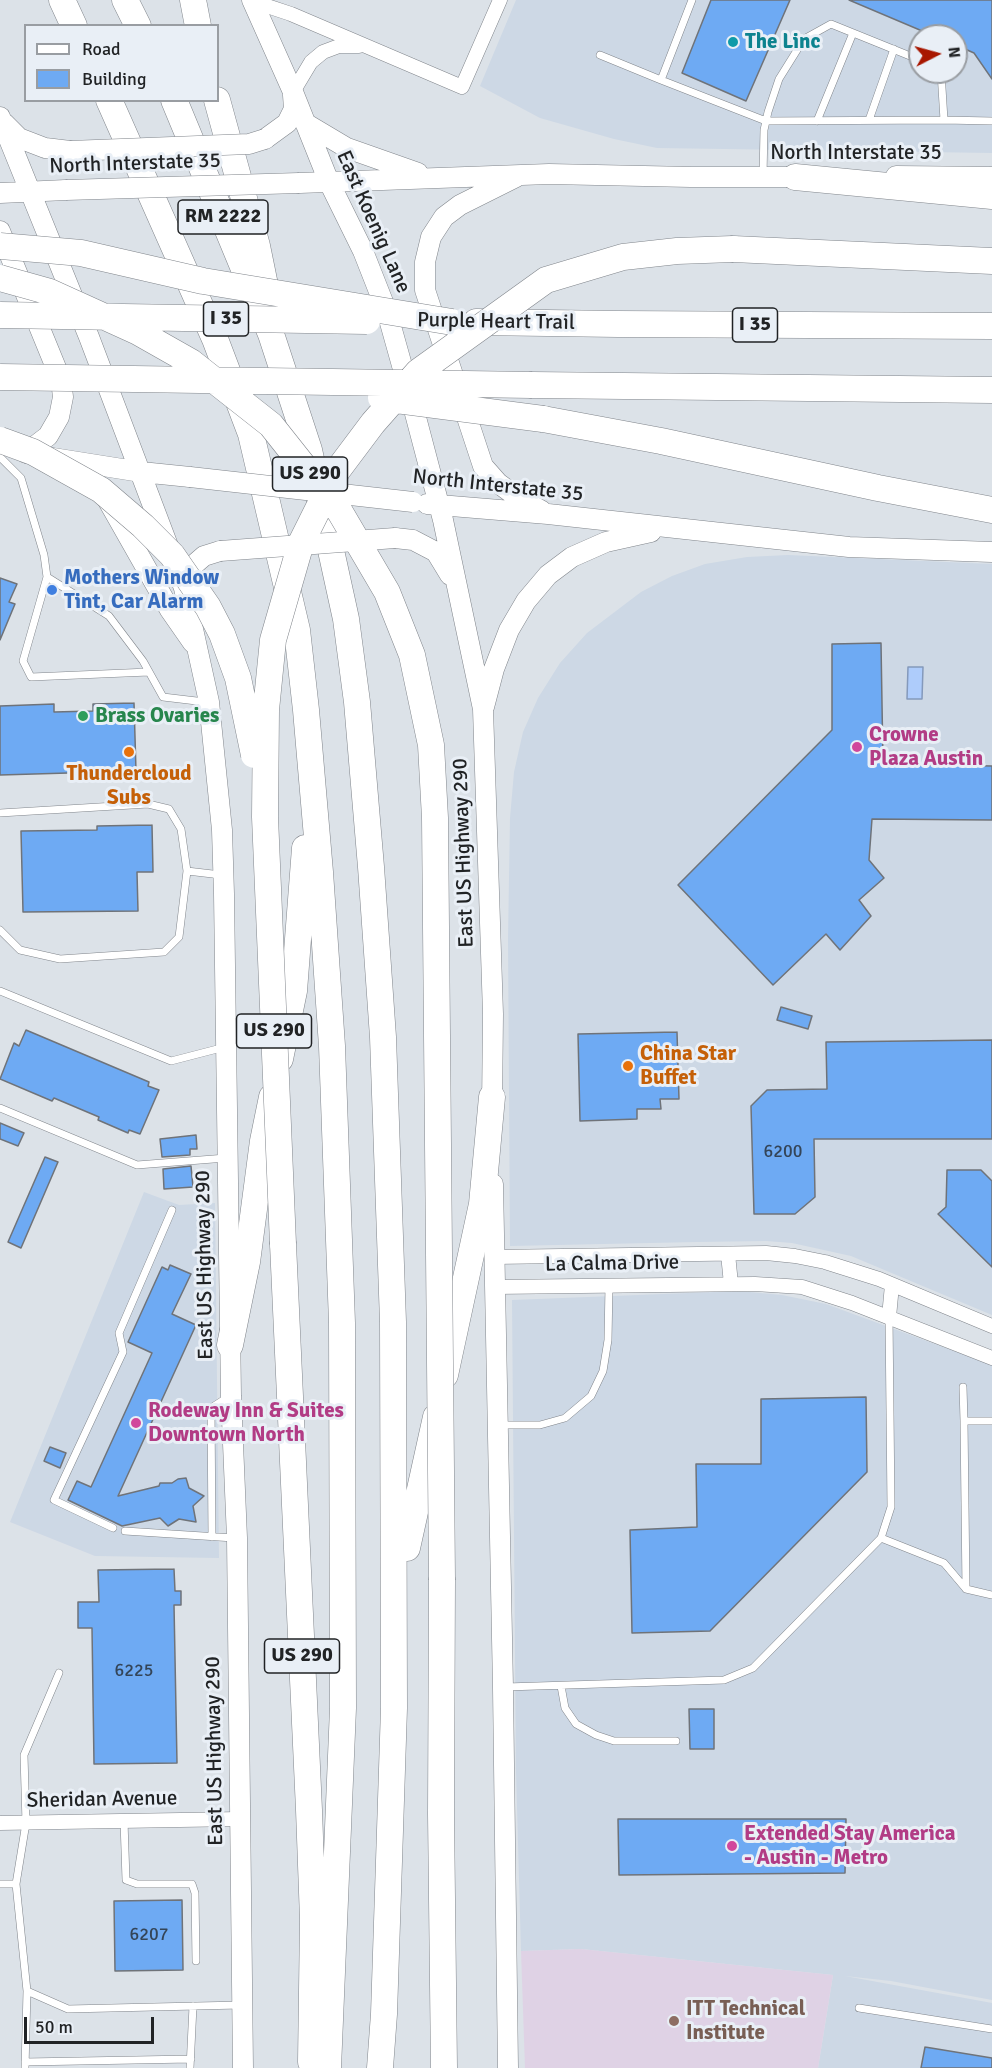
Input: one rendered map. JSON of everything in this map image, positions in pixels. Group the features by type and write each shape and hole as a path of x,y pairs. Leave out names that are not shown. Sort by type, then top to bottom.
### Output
{"highway":[{"path":"62,0 73,24"},
{"path":"125,0 137,24"},
{"path":"193,0 198,24"},
{"path":"110,102 215,339 251,434 297,630 306,710 320,860 332,1046 342,1323 343,1708 328,2068"},
{"name":"RM 2222","path":"175,102 271,334"},
{"path":"218,102 263,276 271,334 309,450 346,620 357,702 371,867 383,1037 393,1322 395,1610 390,1830 380,2068"},
{"path":"795,177 992,196"},
{"path":"0,246 81,253 203,281 452,322"},
{"path":"265,817 266,710 273,640 301,543 337,471 373,423 418,372 546,280 623,257 677,251 733,249 992,261"},
{"name":"US 290","path":"0,278 50,292 138,332 191,362 271,425 340,512 387,592 412,655 431,745 435,818 442,1580 442,2068"},
{"name":"Purple Heart Trail","path":"0,315 618,324 992,326"},
{"path":"0,377 992,390"},
{"path":"264,382 543,420 661,441 992,510"},
{"name":"US 290","path":"0,440 33,452 101,490 143,526 172,555 208,607 222,634 238,678 250,728 265,817 309,1810 313,1919 311,2068"},
{"path":"230,1345 247,1262 263,1141 294,991 305,861 306,710"},
{"path":"395,1610 414,1509 482,1204 492,1097"}],"main road":[{"name":"East Koenig Lane","path":"252,0 293,92 329,182 363,251 387,312 439,506"},
{"path":"1,119 19,138 45,148 70,151 249,144 265,139 287,123 294,110 293,92"},
{"path":"1,119 141,472"},
{"path":"305,123 347,148 429,177"},
{"path":"521,174 460,205 444,217 431,237 425,262 425,290 483,466 498,483 517,497 548,514"},
{"name":"North Interstate 35","path":"0,193 521,174 763,178 992,177"},
{"path":"0,231 61,380 63,397 58,417 48,436 26,453"},
{"name":"North Interstate 35","path":"0,453 26,453 141,472 439,506 548,514 849,547 992,552"},
{"path":"26,453 73,470 103,492 170,610 199,653"},
{"name":"East US Highway 290","path":"141,472 184,588 209,702 217,765 224,875 230,1345 237,1538 243,2068"},
{"name":"East US Highway 290","path":"439,506 483,709 493,1014 494,1287 503,1688 508,2068"},
{"path":"483,709 494,669 509,630 526,601 548,576 572,557 606,542 637,534 674,529"},
{"path":"184,588 189,569 204,556 220,551 395,538 413,540 436,552 457,587"}],"street":[{"path":"252,0 291,14 462,87 500,0"},
{"path":"293,92 311,62 323,52 339,46 366,46"},
{"name":"La Calma Drive","path":"494,1257 766,1253 795,1256 825,1262 892,1285 992,1326"},
{"path":"728,1254 731,1284"},
{"name":"La Calma Drive","path":"494,1287 781,1284 802,1287 889,1317 992,1358"},
{"path":"889,1317 892,1285"},
{"name":"Sheridan Avenue","path":"0,1823 240,1819"}],"lane":[{"path":"661,80 692,0"},
{"path":"763,178 766,121 779,79 804,39 831,24 908,55"},
{"path":"817,121 852,33"},
{"path":"869,120 894,50"},
{"path":"600,55 766,121 992,120"},
{"path":"942,84 944,120"},
{"path":"0,458 21,478 44,555 47,578 23,661 31,677 149,672"},
{"path":"47,578 109,616 149,672 163,697 209,702"},
{"path":"0,813 148,804 169,809 181,829 187,871 179,937 164,951 60,960 20,950 0,930"},
{"path":"187,871 224,875"},
{"path":"0,991 171,1061 226,1047"},
{"path":"0,1108 137,1165 227,1158"},
{"path":"114,1528 54,1500 123,1352 118,1333 172,1210"},
{"path":"496,1425 540,1425 565,1418 591,1396 603,1371 608,1340 609,1285"},
{"path":"503,1688 724,1680 753,1668 881,1538 891,1507 889,1317"},
{"path":"963,1387 966,1589"},
{"path":"212,1537 211,1407 231,1396"},
{"path":"964,1421 992,1422"},
{"path":"125,1532 237,1538"},
{"path":"881,1538 945,1563 966,1589 992,1595"},
{"path":"59,1673 24,1755 27,1823 16,1884 27,1991 25,2065 190,2059"},
{"path":"561,1686 565,1707 576,1724 596,1735 614,1742 676,1742"},
{"path":"124,1821 126,1880 137,1884 192,1884 195,1893 196,1961"},
{"path":"0,1884 16,1884"},
{"path":"27,1991 68,2010 243,2004"},
{"path":"190,2068 193,2006"},
{"path":"859,2008 992,2029"}],"shaded area":[{"path":"516,0 992,0 992,153 657,148 614,139 540,118 480,86"},
{"path":"788,555 992,564 992,1315 851,1256 792,1243 766,1241 510,1246 508,939 510,818 514,772 523,732 538,698 560,663 587,633 641,592 672,576 705,564 747,557"},
{"path":"144,1192 179,1205 215,1203 219,1558 95,1556 10,1522"},
{"path":"739,1291 782,1295 826,1304 992,1365 992,2000 891,1981 845,1976 992,2003 992,2068 818,2068 833,1975 581,1949 521,1951 516,1771 512,1300"},
{"name":"ITT Technical Institute","path":"581,1949 833,1975 818,2068 525,2068 521,1951"}],"water":[{"path":"908,667 923,667 922,699 907,699"}],"building":[{"name":"The Linc","path":"711,0 790,0 746,101 682,73"},
{"name":"The Linc","path":"849,0 992,0 992,79 974,53 968,50 968,24 908,25"},
{"path":"0,578 17,584 9,602 15,604 0,640"},
{"path":"881,643 883,764 992,766 992,820 872,819 869,860 884,878 859,900 871,916 840,950 826,934 773,985 678,885 832,730 832,644"},
{"path":"134,703 136,771 0,775 0,706 54,704 54,712 93,711 93,704"},
{"path":"152,825 153,872 137,872 138,911 23,912 21,831 97,830 97,826"},
{"path":"781,1007 812,1016 808,1029 777,1020"},
{"path":"26,1030 149,1082 148,1086 159,1090 140,1134 129,1130 128,1133 98,1120 99,1117 54,1098 52,1101 0,1079 14,1043 19,1046"},
{"name":"China Star Buffet","path":"677,1032 679,1099 660,1099 661,1109 637,1109 637,1119 580,1121 578,1034"},
{"path":"992,1040 992,1139 814,1139 815,1197 795,1214 754,1214 751,1106 767,1090 827,1089 826,1042"},
{"path":"0,1123 24,1133 18,1146 0,1139"},
{"path":"196,1135 197,1149 190,1149 190,1155 162,1157 160,1139"},
{"path":"45,1157 58,1162 21,1248 8,1242"},
{"path":"191,1166 193,1187 164,1189 163,1169"},
{"path":"947,1170 981,1170 992,1181 992,1267 938,1214 946,1207"},
{"name":"Rodeway Inn & Suites Downtown North","path":"170,1265 191,1274 172,1314 196,1325 118,1496 159,1486 160,1483 172,1483 186,1478 189,1488 204,1496 193,1506 196,1522 179,1519 168,1526 160,1518 122,1526 68,1500 77,1481 91,1487 152,1353 128,1342 162,1267 168,1270"},
{"path":"866,1397 867,1472 710,1631 632,1633 630,1530 697,1527 696,1464 761,1464 761,1399"},
{"path":"50,1447 66,1453 60,1468 44,1461"},
{"path":"174,1569 175,1591 181,1591 181,1605 174,1605 177,1763 94,1764 92,1628 78,1628 78,1602 99,1602 98,1570"},
{"path":"689,1709 714,1709 714,1749 690,1749"},
{"name":"Extended Stay America - Austin - Metro","path":"618,1819 846,1819 845,1873 619,1875"},
{"path":"182,1900 183,1970 115,1971 114,1901"},
{"path":"925,2047 992,2058 992,2068 921,2068"}],"place":[{"name":"The Linc","path":"733,42"},
{"name":"Mothers Window Tint, Car Alarm","path":"52,590"},
{"name":"Brass Ovaries","path":"83,716"},
{"name":"Crowne Plaza Austin","path":"857,747"},
{"name":"Thundercloud Subs","path":"129,752"},
{"name":"China Star Buffet","path":"628,1066"},
{"name":"Rodeway Inn & Suites Downtown North","path":"136,1423"},
{"name":"Extended Stay America - Austin - Metro","path":"732,1846"},
{"name":"ITT Technical Institute","path":"674,2021"}]}
